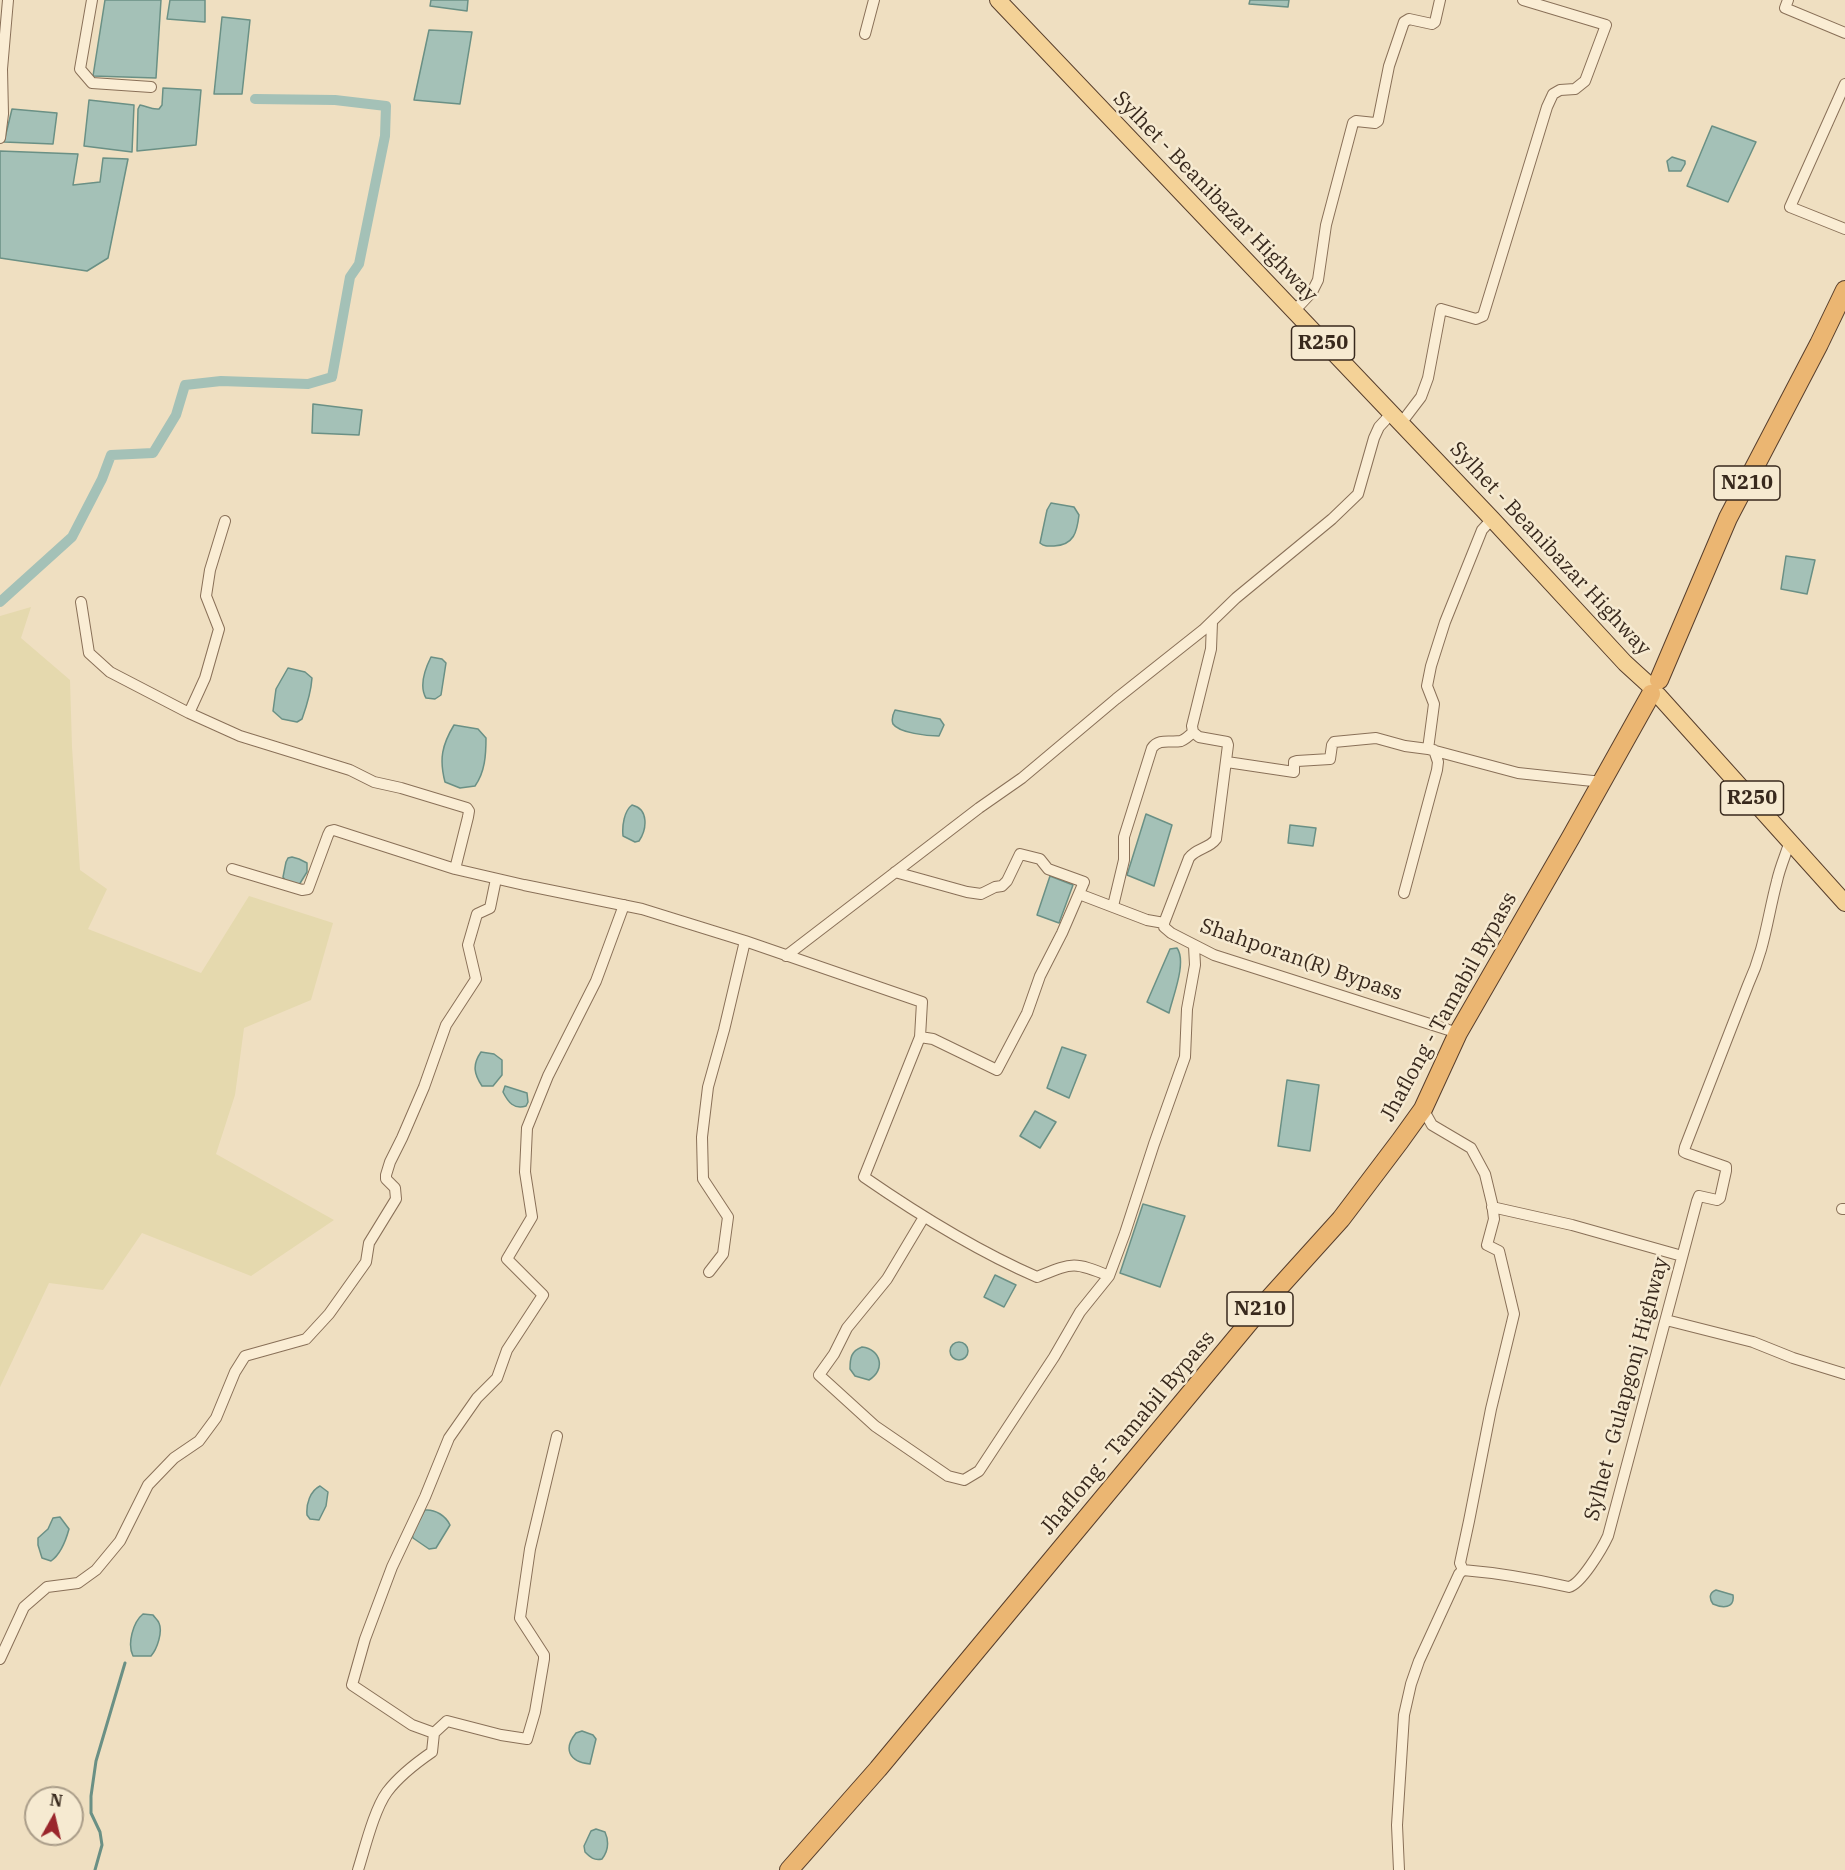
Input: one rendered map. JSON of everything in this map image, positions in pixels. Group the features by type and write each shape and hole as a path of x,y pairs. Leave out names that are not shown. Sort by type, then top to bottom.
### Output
{"highway":[{"name":"Jhaflong - Tamabil Bypass","path":"789,1870 878,1769 1266,1302 1341,1219 1423,1109 1458,1033 1655,686 1728,518 1845,290"}],"main road":[{"name":"Sylhet - Beanibazar Highway","path":"998,0 1655,686"},
{"name":"Sylhet - Beanibazar Highway","path":"1008,0 1298,307 1625,663 1655,686"},
{"name":"R250","path":"1655,686 1845,903"},
{"name":"R250","path":"1655,686 1845,894"}],"street":[{"path":"0,138 8,0"},
{"path":"92,0 80,69 92,82 151,87"},
{"path":"865,34 874,0"},
{"path":"1298,307 1312,292 1318,280 1326,225 1353,123 1356,121 1378,122 1389,66 1404,22 1409,20 1432,24 1435,22 1440,0"},
{"path":"786,956 979,808 1022,778 1212,621 1358,494 1379,427 1398,416 1421,397 1428,378 1441,309 1476,319 1483,316 1547,107 1553,94 1560,90 1575,89 1585,81 1606,25 1522,0"},
{"path":"1788,0 1785,8 1845,33"},
{"path":"1845,84 1790,207 1845,229"},
{"path":"1404,893 1438,762 1431,749 1434,704 1427,687 1431,666 1445,622 1482,530 1492,519"},
{"path":"189,713 205,678 219,630 206,597 210,570 225,520"},
{"path":"81,602 89,653 110,672 189,713 240,736 350,770 374,782 463,806 469,811 455,869"},
{"path":"1079,894 1147,920 1164,922 1188,858 1196,851 1212,845 1216,838 1229,749 1227,742 1199,737 1193,732 1192,726 1211,649 1212,621"},
{"path":"1113,906 1124,860 1124,837 1152,747 1159,742 1185,739 1193,732"},
{"path":"1227,762 1294,772 1294,762 1330,759 1334,742 1376,738 1405,746 1431,749 1518,773 1602,782"},
{"path":"232,869 302,890 308,889 328,835 334,830 455,869 642,909 745,941 922,1002 920,1037 864,1177 924,1217 997,1259 1036,1277 1065,1266 1082,1265 1108,1276"},
{"name":"Sylhet - Gulapgonj Highway","path":"1463,1570 1515,1576 1569,1587 1573,1586 1585,1572 1608,1536 1697,1201 1699,1196 1717,1200 1720,1198 1726,1170 1725,1167 1684,1152 1685,1148 1759,962 1777,880 1790,841"},
{"path":"895,872 958,890 981,894 994,887 1002,886 1007,881 1020,854 1040,859 1048,869 1084,882 1040,976 1027,1013 997,1070 933,1039 920,1037"},
{"path":"0,1659 24,1607 47,1587 78,1583 96,1570 120,1541 148,1485 174,1458 199,1441 216,1418 235,1372 245,1356 306,1339 329,1314 366,1262 369,1244 396,1199 394,1188 386,1179 390,1161 424,1088 446,1025 476,979 468,945 477,914 490,908 496,879"},
{"path":"434,1733 412,1725 352,1685 365,1639 392,1567 425,1497 449,1438 477,1398 497,1378 507,1350 543,1295 507,1259 532,1217 525,1172 527,1128 548,1076 596,981 624,905"},
{"name":"Shahporan(R) Bypass","path":"1164,922 1164,927 1171,933 1214,955 1458,1033"},
{"path":"710,1272 723,1254 728,1217 703,1179 702,1137 708,1087 745,941"},
{"path":"924,1217 887,1279 847,1328 834,1354 819,1376 875,1426 948,1476 964,1480 979,1471 1054,1357 1080,1312 1108,1276 1185,1057 1187,1009 1195,965 1194,946"},
{"path":"1399,1870 1397,1825 1404,1715 1419,1661 1463,1570 1460,1563 1491,1409 1514,1314 1499,1251 1487,1245 1494,1219 1485,1173 1471,1148 1432,1125 1423,1109"},
{"path":"1492,1207 1572,1225 1682,1256"},
{"path":"1666,1320 1753,1342 1793,1358 1845,1374"},
{"path":"358,1870 371,1827 387,1792 415,1764 432,1752 434,1733 447,1720 501,1735 527,1739 535,1712 544,1655 520,1618 530,1548 556,1436"}],"shaded area":[{"path":"31,607 21,638 70,680 80,870 107,889 88,929 201,973 249,896 333,923 311,1000 244,1028 235,1095 216,1154 334,1220 251,1276 142,1233 103,1290 49,1283 0,1387 0,616"}],"water":[{"path":"105,0 161,0 156,78 93,76"},
{"path":"170,0 205,0 205,22 167,19"},
{"path":"431,0 468,0 467,11 430,6"},
{"path":"1250,0 1289,0 1288,7 1249,4"},
{"path":"222,17 250,20 242,94 214,94"},
{"path":"429,30 472,32 460,104 414,100"},
{"path":"163,88 201,90 196,145 137,151 138,109 140,105 159,109 162,105"},
{"path":"89,100 134,105 132,152 84,146"},
{"path":"12,109 57,113 53,144 4,142"},
{"path":"1712,126 1756,142 1728,202 1687,186"},
{"path":"0,151 78,154 73,185 100,182 103,158 128,159 108,258 87,271 0,258"},
{"path":"1672,157 1685,161 1681,171 1669,171 1667,161"},
{"path":"313,404 362,410 359,435 312,433"},
{"path":"1051,503 1074,507 1079,515 1077,527 1070,540 1061,545 1047,546 1040,543 1047,510"},
{"path":"1786,556 1815,560 1807,594 1781,589"},
{"path":"431,657 442,659 446,663 441,695 435,699 426,698 423,688 425,672"},
{"path":"288,668 305,672 312,678 304,714 297,722 282,719 273,711 276,689"},
{"path":"895,710 940,719 944,725 939,736 907,732 893,724 892,718"},
{"path":"454,725 478,729 486,738 483,769 475,786 460,788 445,782 442,766 443,752"},
{"path":"632,805 638,807 645,820 642,836 639,841 635,842 623,836 624,819"},
{"path":"1146,814 1172,825 1154,886 1127,875"},
{"path":"1290,825 1316,828 1313,846 1288,843"},
{"path":"292,857 307,863 307,872 299,885 286,882 283,877 286,862"},
{"path":"1050,876 1073,885 1059,923 1037,915"},
{"path":"1177,948 1181,962 1169,1013 1147,1002 1170,949"},
{"path":"1062,1047 1086,1055 1069,1098 1047,1088"},
{"path":"481,1052 494,1054 502,1060 502,1075 493,1086 482,1086 477,1077 475,1065"},
{"path":"1287,1080 1319,1085 1310,1151 1278,1146"},
{"path":"505,1086 527,1093 526,1106 518,1107 509,1102 503,1092"},
{"path":"1035,1111 1056,1122 1040,1148 1020,1136"},
{"path":"1143,1204 1185,1216 1160,1287 1120,1273"},
{"path":"995,1275 1016,1285 1004,1307 984,1297"},
{"path":"959,1342 965,1345 968,1351 965,1357 959,1360 953,1357 950,1351 953,1345"},
{"path":"862,1347 874,1352 879,1360 878,1371 869,1380 855,1376 850,1369 852,1355"},
{"path":"320,1486 328,1492 326,1506 319,1520 310,1519 307,1515 308,1502 311,1494"},
{"path":"425,1510 440,1514 450,1525 436,1548 429,1549 413,1538 412,1534"},
{"path":"60,1517 69,1529 60,1551 51,1561 42,1558 38,1538 48,1529 53,1518"},
{"path":"1716,1590 1733,1595 1732,1603 1724,1607 1713,1604 1710,1596"},
{"path":"143,1614 153,1615 159,1622 159,1640 151,1656 133,1656 132,1634 136,1622"},
{"path":"582,1731 593,1735 596,1739 590,1764 577,1761 570,1754 572,1739 576,1733"},
{"path":"596,1829 605,1832 607,1839 606,1853 602,1859 594,1859 585,1852 584,1846 591,1831"}],"waterway":[{"path":"0,602 72,537 102,479 111,455 153,453 176,415 185,385 221,381 308,384 332,377 350,277 359,264 385,136 386,106 335,100 255,99"},
{"path":"95,1870 102,1845 100,1832 91,1813 96,1761 125,1663"}]}
